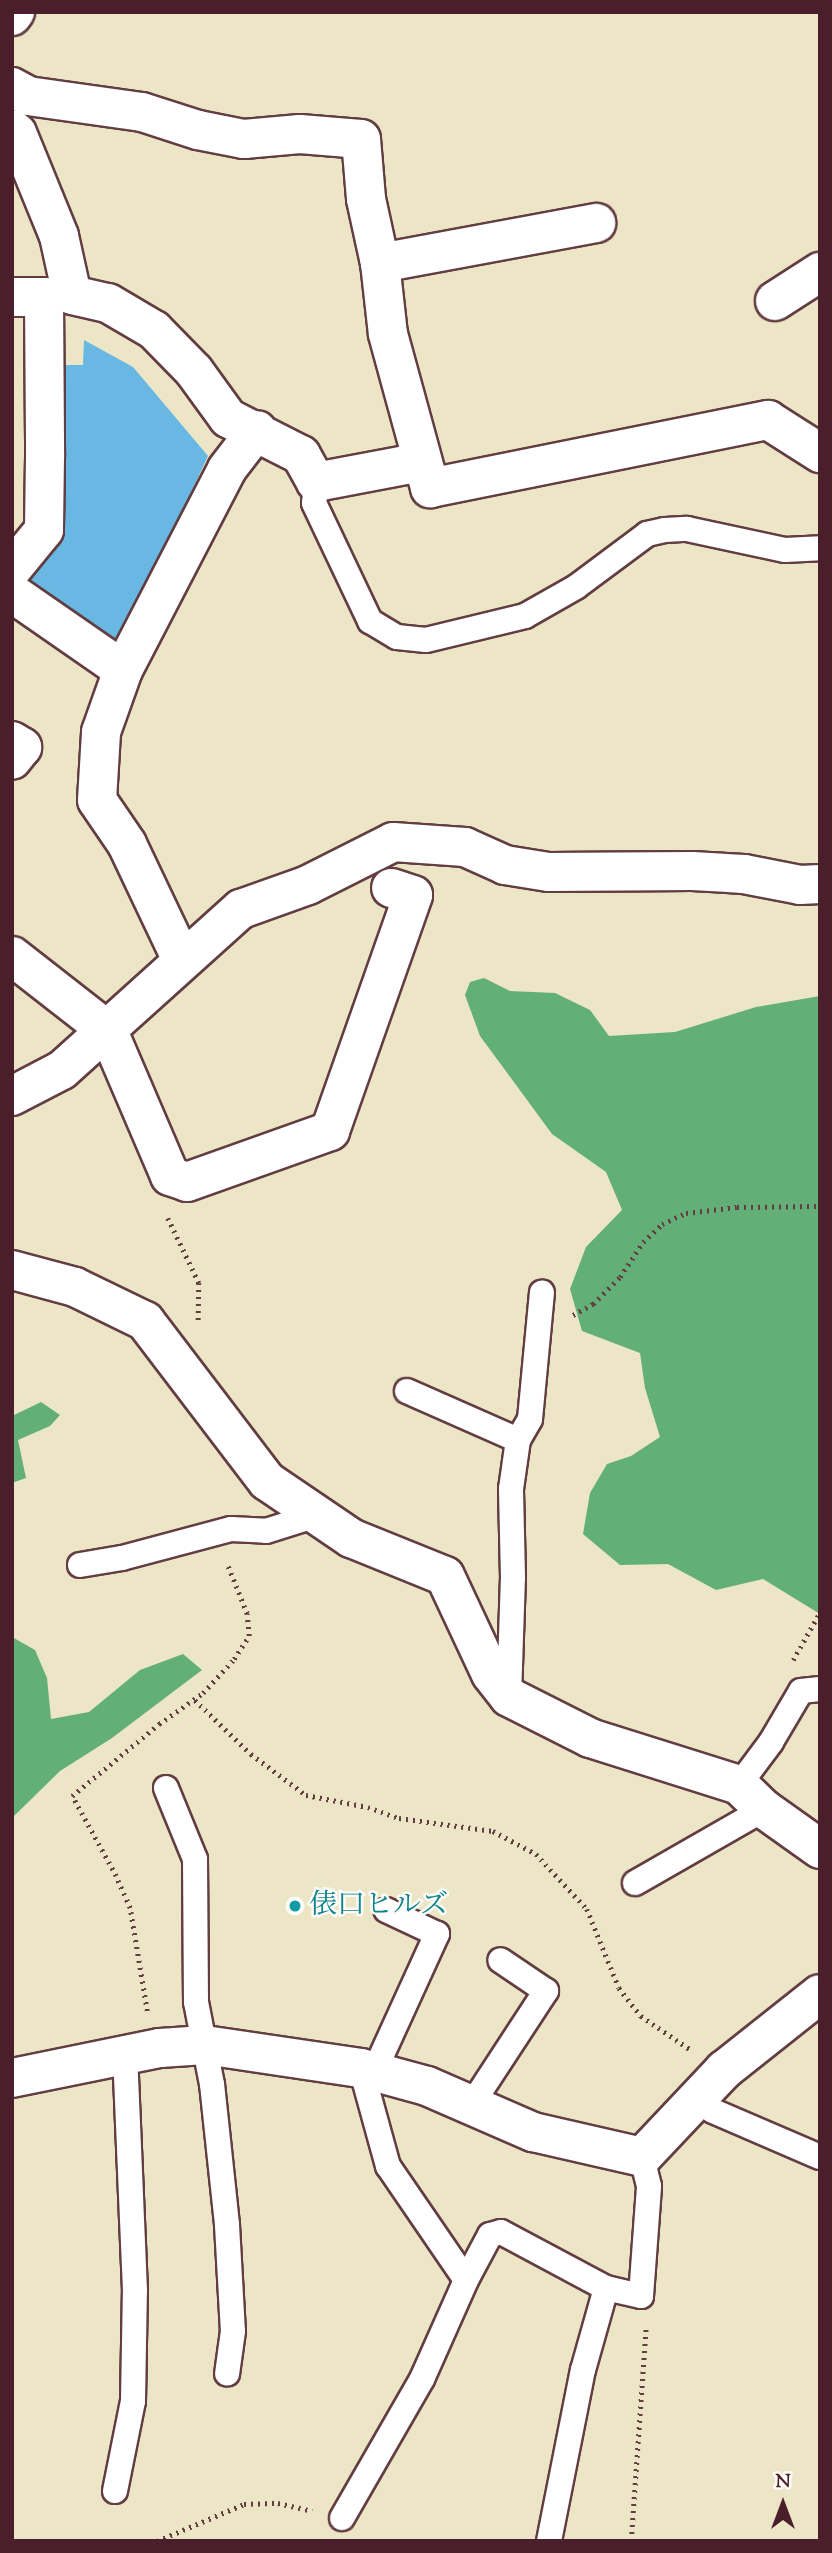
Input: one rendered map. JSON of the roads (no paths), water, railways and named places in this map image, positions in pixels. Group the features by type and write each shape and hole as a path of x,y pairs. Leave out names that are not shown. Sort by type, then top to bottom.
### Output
{"street":[{"path":"12,87 28,96 142,111 198,130 244,139 300,134 361,139 366,199 380,263 388,334 429,488 768,420 820,453"},
{"path":"12,129 17,133 59,236 72,295 108,303 154,330 194,371 228,418 257,430 300,455 316,482 422,461"},
{"path":"380,263 596,223"},
{"path":"775,301 820,272"},
{"path":"12,298 44,297 29,457 44,530 12,569"},
{"path":"182,960 127,844 97,800 101,732 123,670 227,469 257,430"},
{"path":"12,593 123,670"},
{"path":"12,741 22,747 12,760"},
{"path":"12,1096 62,1070 240,909 308,885 393,842 464,846 505,865 548,872 705,872 744,874 800,885 820,884"},
{"path":"12,956 108,1031 170,1176 187,1182 330,1130 413,895 391,888"},
{"path":"12,1270 75,1287 145,1321 267,1481 314,1516 351,1538 445,1576 491,1674 509,1697 590,1738 751,1797 820,1849"},
{"path":"12,2078 160,2048 205,2045 368,2070 427,2086 533,2132 642,2157 724,2070 820,1994"}],"lane":[{"path":"316,482 314,503 370,621 397,637 426,640 524,616 576,587 647,534 665,530 687,530 785,550 820,548"},
{"path":"509,1697 513,1578 511,1489 518,1440 530,1419 542,1322 542,1293"},
{"path":"407,1391 458,1410 518,1440"},
{"path":"80,1565 122,1558 231,1529 265,1531 314,1516"},
{"path":"635,1883 751,1797 771,1742 801,1691 820,1689"},
{"path":"166,1788 195,1859 196,2002 205,2045 227,2225 233,2331 227,2374"},
{"path":"386,1910 437,1934 368,2070 388,2166 466,2280"},
{"path":"470,2106 546,1992 500,1961"},
{"path":"116,2491 133,2401 134,2373 135,2291 125,2057"},
{"path":"695,2100 713,2111 820,2157"},
{"path":"342,2518 422,2379 466,2280 490,2235 501,2232 606,2288 641,2296 649,2186 642,2157"},
{"path":"549,2541 583,2370 606,2288"}],"water":[{"path":"84,340 133,367 208,456 115,655 16,584 52,365 83,365"}],"place":[{"name":"俵口ヒルズ","path":"295,1906"}]}
